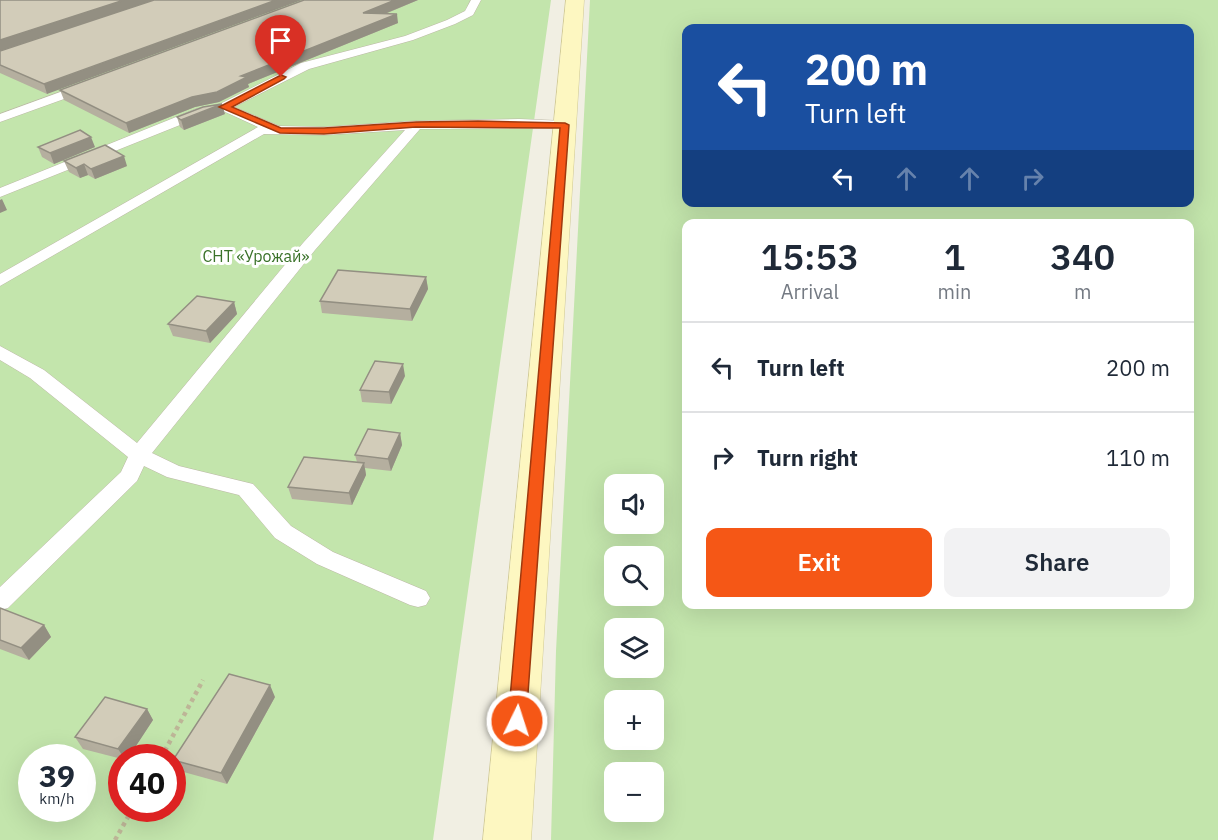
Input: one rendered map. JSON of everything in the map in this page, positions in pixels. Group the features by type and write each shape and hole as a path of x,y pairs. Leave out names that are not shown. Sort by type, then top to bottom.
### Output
{"street":[{"path":"507,840 575,0"}],"lane":[{"path":"0,193 201,112 224,107 312,64 409,38 451,22 469,13 476,0"},
{"path":"0,118 98,82"},
{"path":"224,107 280,131"},
{"path":"0,281 261,130 324,131 416,125 519,123 565,125"},
{"path":"0,601 130,476 139,455 299,258 416,125"},
{"path":"0,352 37,374 139,455 174,472 246,489 283,532 326,558 417,598"}],"path":[{"path":"169,744 204,680"},
{"path":"115,840 125,822"}],"green space":[{"name":"СНТ «Урожай»","path":"0,0 551,0 433,840 0,840"},
{"path":"590,0 1218,0 1218,840 551,840 556,651"}],"building":[{"path":"0,0 124,0 0,40"},
{"path":"154,0 276,0 44,84 0,65 0,51"},
{"path":"304,0 395,0 363,13 397,14 241,76 247,77 217,92 192,97 126,123 60,90"},
{"path":"222,104 181,120 177,117 203,107"},
{"path":"80,130 91,137 50,153 38,147"},
{"path":"105,145 124,156 91,169 84,164 76,168 64,161"},
{"path":"338,270 426,277 410,309 320,301"},
{"path":"197,296 234,302 206,331 168,324"},
{"path":"375,361 403,364 389,392 360,390"},
{"path":"368,429 400,433 388,459 355,455"},
{"path":"304,457 364,463 349,493 288,487"},
{"path":"0,608 44,625 21,648 0,640"},
{"path":"229,674 270,685 221,773 186,764 186,744 183,744"},
{"path":"105,697 147,709 122,744 108,744 108,746 75,737"}],"route":[{"path":"281,77 224,107 280,131 478,123 565,125 517,721"}]}
